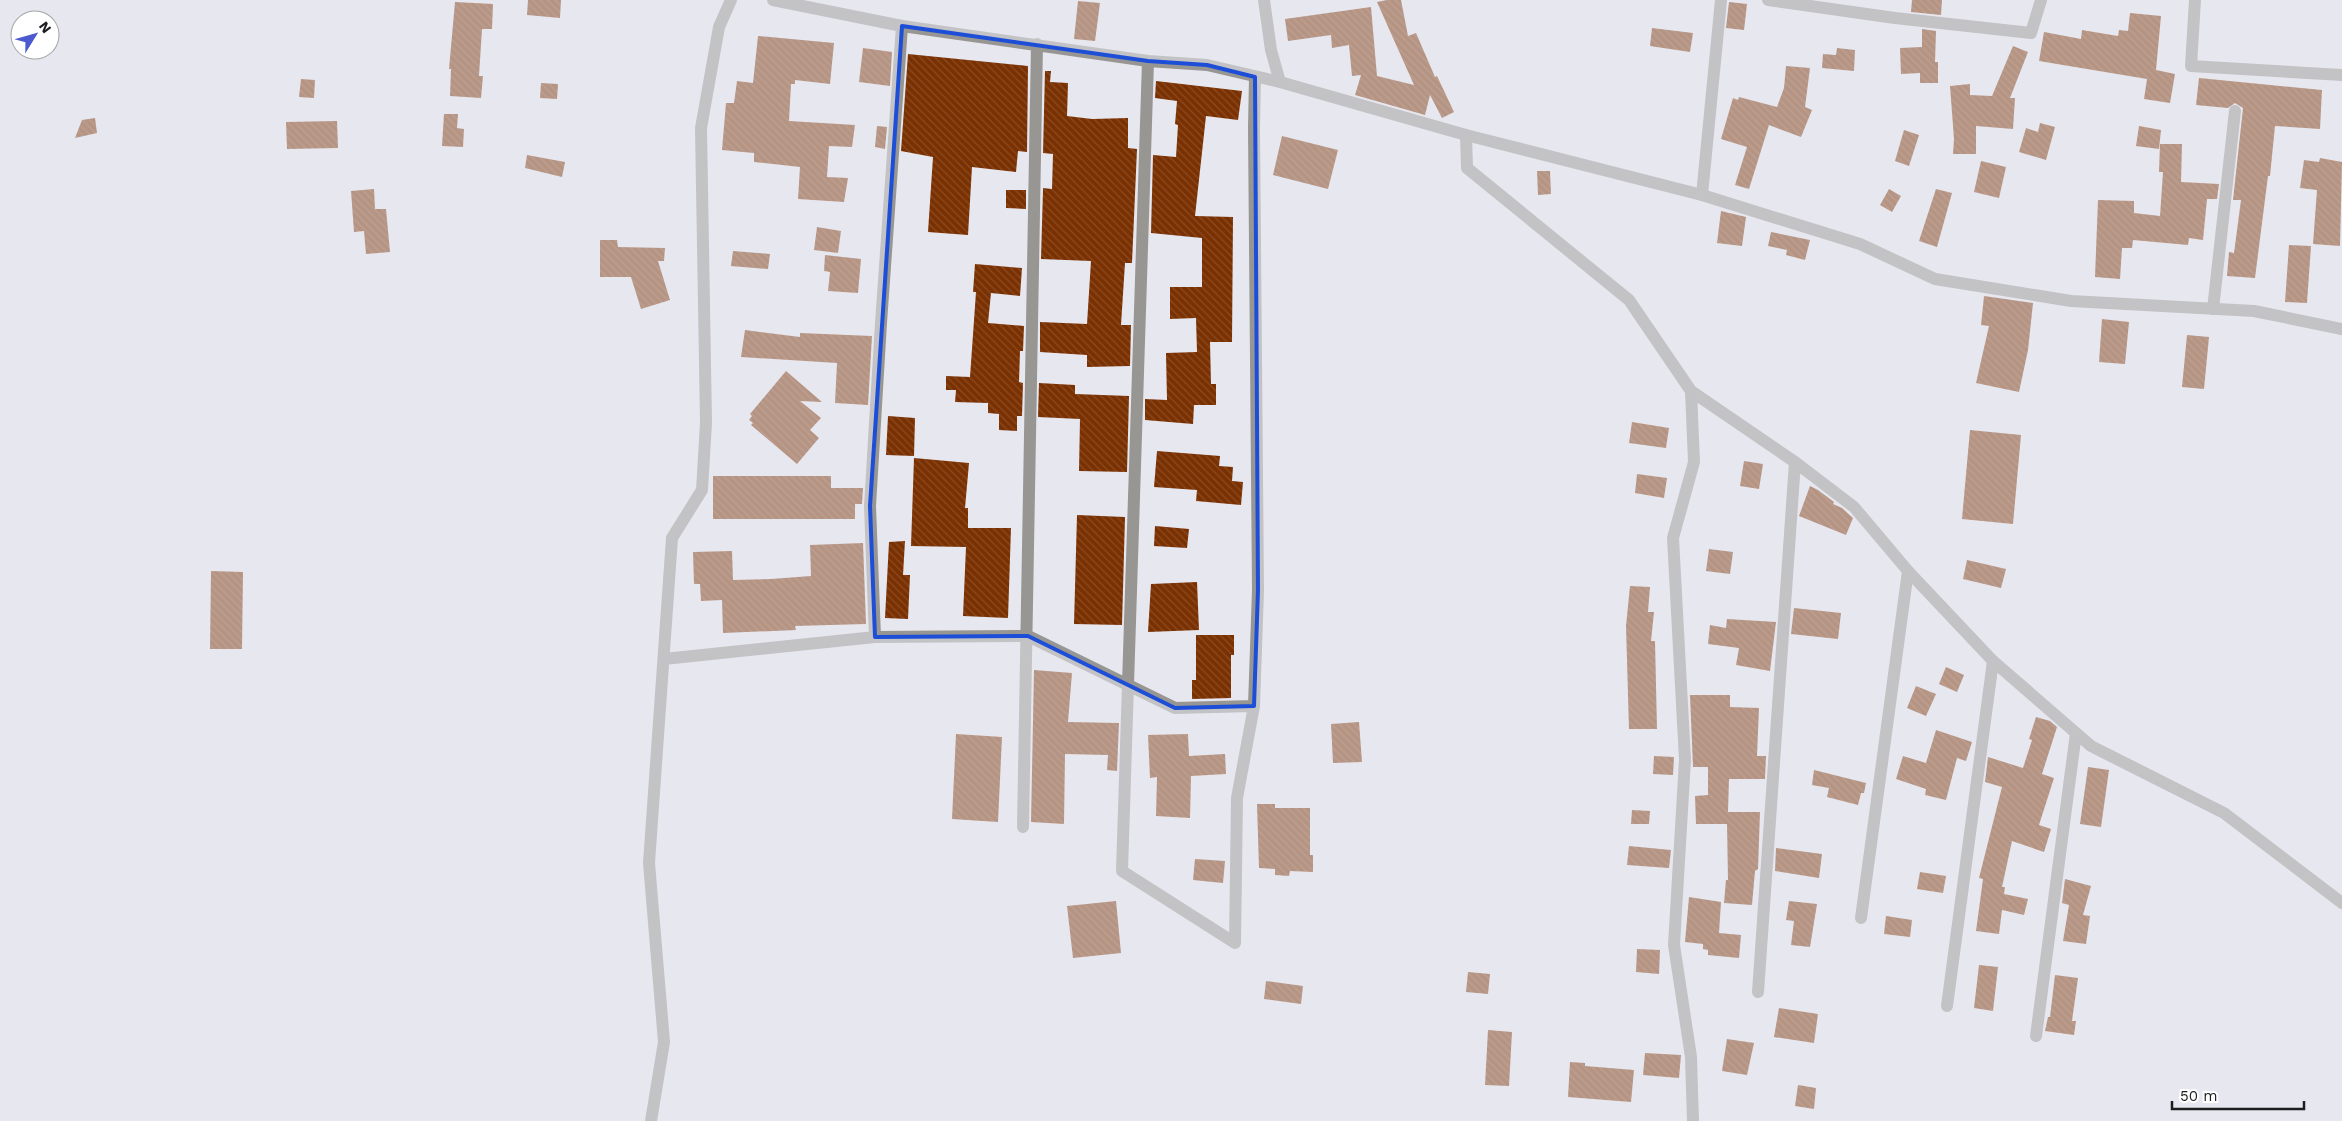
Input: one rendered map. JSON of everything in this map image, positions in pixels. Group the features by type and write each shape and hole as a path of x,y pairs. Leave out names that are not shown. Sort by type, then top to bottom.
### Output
{"street":[{"path":"650,1121 664,1042 649,863 672,538 702,490 706,423 701,128 720,27 731,0"},
{"path":"773,0 902,26 1148,61 1207,65 1280,82 1466,135 1702,195 1860,244 1935,279 2071,301 2254,311 2342,329"},
{"path":"1264,0 1271,50 1280,82"},
{"path":"1702,195 1721,0"},
{"path":"1768,0 1895,18 2031,33 2041,0"},
{"path":"2195,0 2192,66 2342,76"},
{"path":"875,636 870,506 880,323 902,26"},
{"path":"1023,827 1028,636 1037,44"},
{"path":"1148,61 1122,871 1236,943 1237,798 1254,706 1258,590 1255,77"},
{"path":"2213,309 2235,111"},
{"path":"1466,135 1467,168 1629,300 1691,391 1795,462 1854,507 1908,571 1993,661 2091,746 2224,812 2342,904"},
{"path":"1691,391 1694,462 1673,538 1685,760 1674,945 1691,1057 1693,1121"},
{"path":"1758,992 1795,462"},
{"path":"1861,918 1908,571"},
{"path":"664,659 875,636 1028,636 1176,708 1254,706"},
{"path":"1948,1006 1993,661"},
{"path":"2036,1036 2076,733"}],"highlighted area":[{"path":"902,26 1148,61 1207,65 1255,77 1258,590 1254,706 1175,708 1028,636 875,637 870,506"}],"building":[{"path":"528,0 561,0 560,18 527,15"},
{"path":"1401,0 1408,36 1416,33 1435,77 1437,76 1454,112 1442,118 1430,95 1425,115 1355,95 1361,75 1352,76 1349,45 1332,48 1331,35 1288,41 1285,19 1371,7 1377,76 1414,85 1377,2"},
{"path":"1912,0 1942,0 1941,15 1911,12"},
{"path":"1078,1 1100,3 1095,41 1074,39"},
{"path":"455,2 493,4 492,29 482,29 479,76 483,76 481,98 450,96 451,69 449,69"},
{"path":"1729,2 1747,4 1744,30 1726,28"},
{"path":"2130,13 2161,16 2156,70 2175,74 2170,103 2144,99 2147,79 2039,61 2044,32 2081,39 2082,30 2118,36 2119,30 2128,31"},
{"path":"1652,28 1693,33 1690,52 1650,46"},
{"path":"1922,29 1936,31 1935,62 1938,62 1938,83 1920,83 1920,73 1901,74 1900,48 1922,47"},
{"path":"758,36 834,43 830,84 795,80 795,84 791,84 789,121 855,125 852,147 829,146 827,177 848,178 844,202 798,199 800,167 754,162 754,153 722,150 726,103 734,103 737,81 753,83"},
{"path":"2013,46 2028,52 2010,98 2015,98 2013,129 1976,126 1976,154 1953,154 1954,139 1950,86 1970,84 1970,95 1992,96"},
{"path":"863,48 892,52 890,86 859,82"},
{"path":"1837,48 1855,50 1854,71 1822,68 1823,54 1836,55"},
{"path":"908,54 1028,66 1027,152 1018,151 1016,172 972,167 968,235 928,232 933,157 901,151"},
{"path":"1786,66 1810,68 1805,107 1812,110 1801,137 1769,125 1749,189 1735,185 1747,147 1721,139 1733,98 1738,100 1739,97 1777,107 1784,88"},
{"path":"1045,71 1051,71 1050,82 1068,83 1067,116 1092,119 1128,118 1128,148 1137,149 1132,263 1125,263 1121,325 1131,325 1130,366 1087,367 1087,355 1040,352 1040,322 1087,324 1091,261 1041,259 1043,188 1052,189 1053,154 1043,153"},
{"path":"2199,78 2322,90 2320,129 2275,126 2270,176 2268,176 2255,278 2227,276 2229,252 2234,253 2241,200 2233,200 2243,108 2235,103 2228,108 2196,105"},
{"path":"301,79 315,80 314,98 299,97"},
{"path":"1156,81 1242,91 1238,120 1206,116 1195,216 1233,217 1232,342 1210,342 1211,384 1216,384 1216,405 1194,405 1193,424 1145,420 1145,399 1167,400 1166,353 1197,352 1196,318 1170,319 1170,287 1202,287 1202,238 1151,233 1153,155 1176,157 1178,125 1175,124 1177,101 1155,98"},
{"path":"541,83 558,84 557,99 540,98"},
{"path":"444,114 458,114 457,128 464,129 463,147 442,146"},
{"path":"95,118 97,133 75,138 82,120"},
{"path":"337,121 338,148 287,149 286,122"},
{"path":"2040,123 2055,127 2046,160 2019,152 2026,128 2038,132"},
{"path":"877,126 887,127 885,149 875,147"},
{"path":"2139,126 2161,130 2159,149 2136,146"},
{"path":"1904,130 1919,135 1909,166 1895,161"},
{"path":"1282,136 1338,150 1328,189 1273,175"},
{"path":"2160,144 2182,144 2181,182 2219,184 2217,199 2207,199 2203,240 2189,238 2188,245 2133,240 2132,248 2122,248 2120,279 2095,277 2098,200 2134,201 2134,213 2160,216 2163,172 2159,172"},
{"path":"527,155 565,162 562,177 525,168"},
{"path":"2320,158 2342,162 2340,246 2313,244 2317,190 2300,188 2304,160 2319,162"},
{"path":"1981,161 2006,167 1999,198 1974,192"},
{"path":"1537,171 1550,171 1551,194 1538,195"},
{"path":"374,189 375,209 386,209 390,252 366,254 364,231 354,232 351,191"},
{"path":"1889,189 1901,196 1892,212 1880,205"},
{"path":"1936,189 1952,193 1937,247 1919,241"},
{"path":"1006,190 1026,190 1026,209 1006,208"},
{"path":"1721,211 1746,217 1742,246 1717,243"},
{"path":"817,227 841,231 838,253 814,250"},
{"path":"1771,232 1810,240 1805,260 1786,255 1787,250 1768,246"},
{"path":"600,240 617,240 618,247 665,248 664,261 658,261 670,300 641,309 631,277 600,277"},
{"path":"2289,245 2311,246 2307,303 2285,302"},
{"path":"733,251 770,254 768,269 731,266"},
{"path":"825,255 861,259 858,293 828,291 830,272 824,271"},
{"path":"975,264 1022,268 1020,296 991,293 988,323 1024,326 1023,351 1020,351 1019,382 1023,383 1022,416 1017,416 1017,431 999,430 999,414 988,413 988,403 955,402 956,390 946,390 946,376 970,377 976,292 973,292"},
{"path":"1984,296 2033,303 2028,350 2019,392 1976,383 1989,326 1981,325"},
{"path":"2102,319 2129,322 2125,364 2099,362"},
{"path":"745,330 800,337 800,333 872,336 868,405 835,403 837,363 741,357"},
{"path":"2187,335 2209,337 2204,389 2182,387"},
{"path":"786,371 822,402 800,401 821,418 810,430 819,438 797,464 751,425 753,423 749,420 752,416 750,414"},
{"path":"1039,383 1075,385 1075,394 1129,396 1127,472 1079,471 1080,419 1038,417"},
{"path":"888,416 915,418 914,456 886,455"},
{"path":"1632,422 1669,428 1666,448 1629,443"},
{"path":"1970,430 2021,435 2013,524 1962,519"},
{"path":"1157,451 1220,456 1219,466 1233,467 1232,481 1243,482 1241,505 1196,501 1197,490 1154,487"},
{"path":"914,458 969,463 965,508 968,508 968,528 1011,528 1008,618 963,616 966,547 911,546"},
{"path":"1744,461 1763,464 1759,489 1740,486"},
{"path":"1637,474 1667,478 1664,498 1635,493"},
{"path":"713,476 831,476 831,488 863,488 862,504 855,504 855,519 713,519"},
{"path":"1810,486 1818,490 1834,502 1833,504 1842,508 1853,518 1846,535 1799,516"},
{"path":"1077,515 1125,517 1122,625 1074,624"},
{"path":"1155,526 1189,529 1187,548 1154,546"},
{"path":"905,541 903,575 910,575 908,619 885,618 889,542"},
{"path":"863,543 866,624 795,626 796,630 723,633 722,600 701,601 700,584 694,584 693,552 732,551 733,580 771,579 811,576 810,545"},
{"path":"1709,549 1733,552 1730,574 1706,571"},
{"path":"1967,560 2006,569 2001,588 1963,579"},
{"path":"211,571 243,572 242,649 210,649"},
{"path":"1197,582 1199,630 1148,632 1151,584"},
{"path":"1630,586 1650,587 1648,612 1654,612 1651,641 1655,641 1657,729 1629,729 1626,626"},
{"path":"1794,608 1841,613 1838,639 1791,634"},
{"path":"1727,619 1776,622 1770,671 1736,665 1739,648 1708,644 1710,625 1726,628"},
{"path":"1196,635 1234,635 1234,655 1231,655 1231,698 1192,699 1192,680 1196,680"},
{"path":"1946,667 1964,675 1957,692 1939,684"},
{"path":"1034,670 1072,673 1068,722 1119,723 1117,771 1107,770 1108,755 1065,754 1064,824 1031,822"},
{"path":"1916,686 1936,694 1926,716 1907,708"},
{"path":"1690,695 1730,695 1730,707 1759,708 1757,756 1766,756 1765,779 1729,779 1728,812 1760,812 1758,869 1755,871 1752,905 1724,903 1726,880 1728,880 1727,824 1696,824 1695,796 1708,795 1708,767 1693,767"},
{"path":"2036,717 2050,721 2057,727 2042,774 2054,778 2039,825 2051,829 2044,852 2012,841 2002,887 2005,887 2004,894 2028,899 2024,915 2002,910 1999,934 1976,931 1983,879 1979,878 2002,787 1985,782 1988,757 2023,768 2032,740 2029,739"},
{"path":"1359,722 1362,762 1333,763 1331,724"},
{"path":"1936,730 1972,742 1966,761 1957,758 1946,800 1925,795 1926,789 1896,779 1903,756 1926,763"},
{"path":"956,734 1002,737 998,822 952,819"},
{"path":"1188,734 1189,756 1225,754 1226,774 1191,776 1190,818 1156,816 1157,777 1150,778 1148,735"},
{"path":"1654,756 1674,757 1673,775 1653,774"},
{"path":"2088,767 2109,770 2101,827 2080,824"},
{"path":"1814,770 1866,783 1864,793 1861,793 1858,805 1827,797 1829,788 1812,785"},
{"path":"1257,804 1275,804 1275,808 1310,808 1310,855 1313,855 1313,872 1290,871 1289,876 1275,875 1275,869 1259,868"},
{"path":"1632,810 1650,811 1649,824 1631,824"},
{"path":"1629,846 1671,850 1669,868 1627,865"},
{"path":"1776,848 1822,854 1819,878 1775,871"},
{"path":"1195,859 1225,861 1223,883 1193,880"},
{"path":"1920,872 1946,876 1943,893 1917,889"},
{"path":"2065,879 2091,886 2083,915 2090,916 2086,944 2063,941 2069,905 2062,903"},
{"path":"1689,897 1721,902 1719,933 1741,935 1739,958 1708,955 1708,950 1703,949 1703,944 1685,942"},
{"path":"1116,901 1121,953 1073,958 1067,906"},
{"path":"1789,901 1817,904 1810,947 1791,945 1794,921 1786,920"},
{"path":"1886,916 1912,920 1910,937 1884,934"},
{"path":"1637,949 1660,950 1659,974 1636,972"},
{"path":"1979,965 1998,967 1993,1011 1974,1008"},
{"path":"1468,972 1490,974 1488,994 1466,992"},
{"path":"2055,975 2078,978 2072,1021 2076,1021 2074,1035 2045,1031 2048,1017 2050,1017"},
{"path":"1266,981 1303,986 1301,1004 1264,999"},
{"path":"1779,1008 1818,1014 1814,1043 1774,1037"},
{"path":"1488,1030 1512,1032 1509,1086 1485,1085"},
{"path":"1727,1039 1754,1043 1747,1075 1722,1071"},
{"path":"1645,1053 1681,1055 1679,1078 1643,1075"},
{"path":"1570,1062 1585,1063 1585,1066 1634,1070 1631,1102 1568,1097"},
{"path":"1798,1085 1816,1088 1814,1109 1795,1106"}]}
